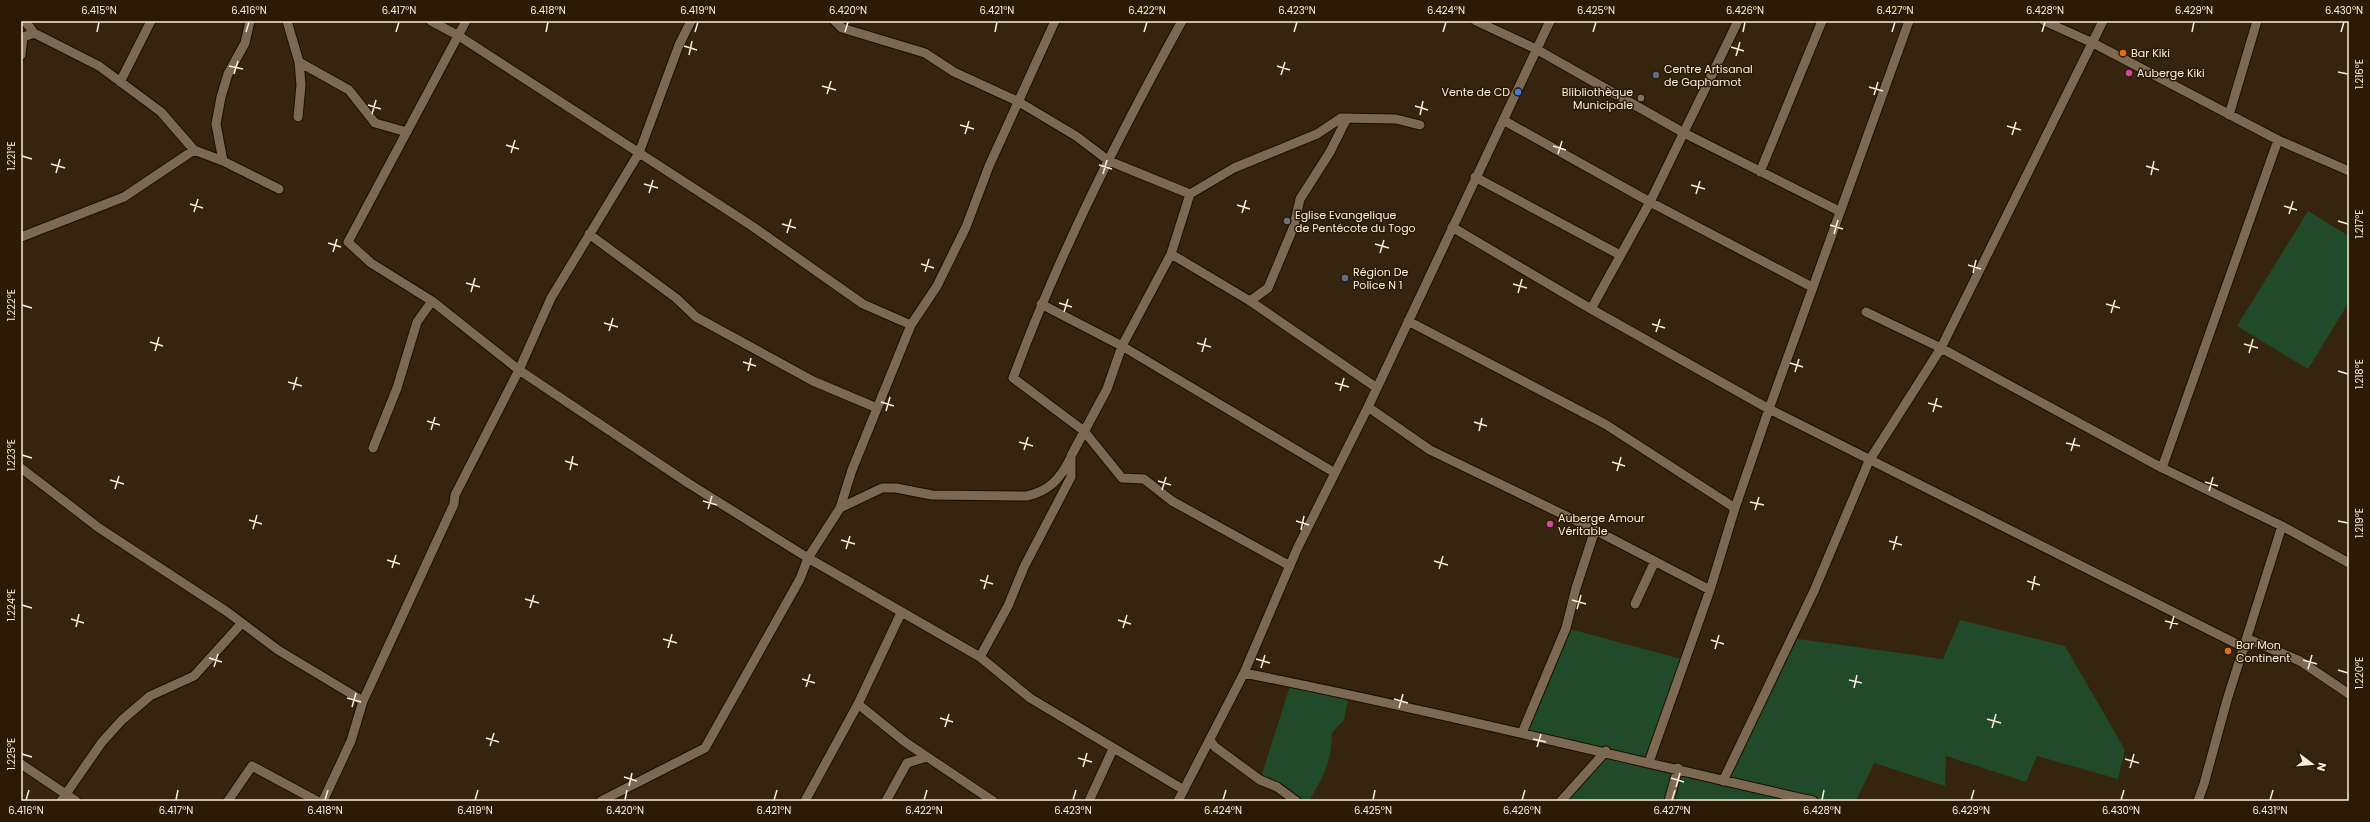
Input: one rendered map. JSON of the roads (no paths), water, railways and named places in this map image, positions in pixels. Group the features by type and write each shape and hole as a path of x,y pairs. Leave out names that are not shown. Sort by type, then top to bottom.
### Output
{"street":[{"path":"25,21 34,33 99,66 161,112 194,150 223,161 279,189"},
{"path":"120,82 151,21"},
{"path":"223,161 216,124 228,74 246,43 250,21"},
{"path":"287,21 299,62 301,85 298,117"},
{"path":"431,21 459,36 752,226 862,304 911,325"},
{"path":"466,21 348,242 371,263 432,301 519,370 688,483 808,558 980,657 1030,698 1113,749 1184,790"},
{"path":"323,801 350,741 364,701 454,504 454,496 519,370 551,298 639,153 679,45 691,21"},
{"path":"835,21 842,28 926,53 954,72 1019,102 1076,136 1109,161 1190,194"},
{"path":"601,801 705,748 800,579 808,558 840,508 852,470 911,325 937,286 966,227 989,166 1055,21"},
{"path":"1182,21 1070,238 1041,304 1013,378 1084,431 1122,478 1144,479 1172,501 1290,566"},
{"path":"1476,21 1536,49 1684,133 1839,211"},
{"path":"1178,801 1244,673 1290,566 1368,407 1550,21"},
{"path":"1591,309 1650,202 1738,21"},
{"path":"1760,172 1822,21"},
{"path":"1649,762 1710,590 1734,508 1812,286 1909,21"},
{"path":"2044,21 2093,44 2278,140 2349,170"},
{"path":"1723,781 1814,591 1869,460 1941,348 2104,21"},
{"path":"2229,115 2257,21"},
{"path":"21,55 22,37 34,33"},
{"path":"299,62 349,90 376,123 407,132"},
{"path":"840,508 882,488 896,488 932,495 1027,496 1042,493 1061,476 1107,389 1122,346 1171,254 1190,194 1234,168 1317,134 1341,118 1396,119 1420,124"},
{"path":"1250,301 1268,288 1294,226 1300,199 1330,152 1348,118"},
{"path":"1503,120 1650,202 1812,286"},
{"path":"2162,468 2278,140"},
{"path":"21,237 124,197 194,150"},
{"path":"1475,178 1620,256"},
{"path":"1452,227 1591,309 1769,409 1869,460 2246,644 2300,661 2349,694"},
{"path":"589,234 676,298 696,317 813,381 877,408"},
{"path":"1171,254 1250,301 1377,388"},
{"path":"373,448 397,388 417,322 432,301"},
{"path":"1041,304 1122,346 1335,473"},
{"path":"1866,312 1941,348 2162,468 2282,526 2349,563"},
{"path":"1408,321 1605,424 1734,508"},
{"path":"1368,407 1430,450 1595,530 1710,590"},
{"path":"980,657 1008,606 1024,567 1071,477 1071,456"},
{"path":"21,468 99,528 226,611 241,624 278,650 364,701"},
{"path":"2198,801 2227,700 2246,644 2282,526"},
{"path":"1522,733 1566,628 1576,588 1595,530"},
{"path":"1635,604 1655,562"},
{"path":"805,801 858,704 901,612"},
{"path":"63,798 102,742 122,720 150,696 194,676 241,624"},
{"path":"1244,673 1349,694 1606,751 1678,768 1723,781 1813,801"},
{"path":"858,704 905,742 993,801"},
{"path":"1210,740 1215,747 1254,775 1277,787 1296,801"},
{"path":"1089,801 1113,749"},
{"path":"1561,801 1606,751"},
{"path":"886,801 907,763 927,756"},
{"path":"21,764 63,798 76,801"},
{"path":"228,801 252,766 317,801"},
{"path":"1669,801 1678,768"}],"place":[{"name":"Bar Kiki","path":"2123,53"},
{"name":"Auberge Kiki","path":"2129,73"},
{"name":"Centre Artisanal de Gaphamot","path":"1656,75"},
{"name":"Vente de CD","path":"1518,92"},
{"name":"Blibliothèque Municipale","path":"1641,98"},
{"name":"Eglise Evangelique de Pentécote du Togo","path":"1287,221"},
{"name":"Région De Police N 1","path":"1345,278"},
{"name":"Auberge Amour Véritable","path":"1550,524"},
{"name":"Bar Mon Continent","path":"2228,651"}]}
